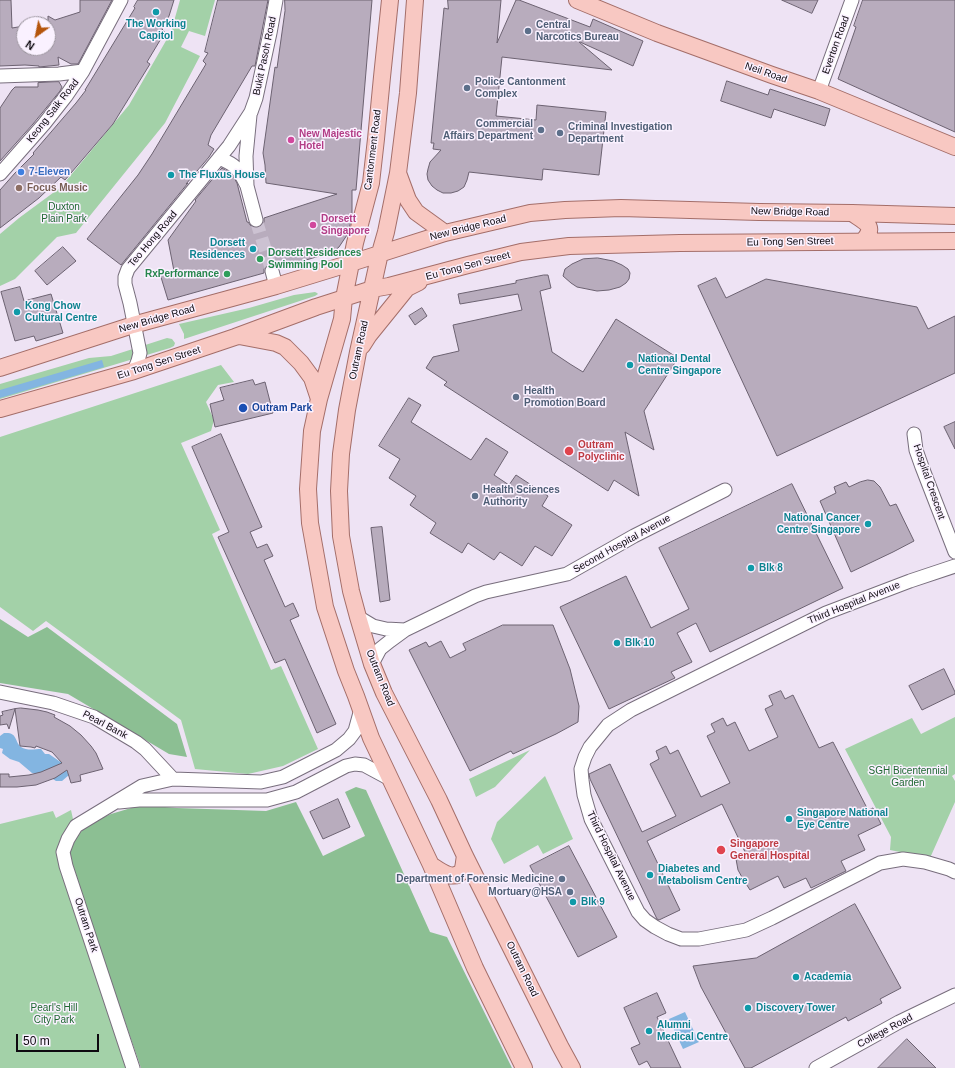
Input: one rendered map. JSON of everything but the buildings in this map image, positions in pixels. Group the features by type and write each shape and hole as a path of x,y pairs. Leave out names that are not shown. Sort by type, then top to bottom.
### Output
{"main road":[{"name":"Cantonment Road","path":"344,298 355,243 371,182 390,0"},
{"path":"380,253 386,232 398,173 408,94 415,0"},
{"name":"Neil Road","path":"577,0 657,33 820,91 955,147"},
{"path":"398,173 408,200 416,212 444,233"},
{"name":"New Bridge Road","path":"0,368 134,325 276,286 444,233 530,213 621,208 955,216"},
{"path":"852,213 869,226 870,229 868,235 862,241"},
{"name":"Eu Tong Sen Street","path":"0,408 134,371 372,289 521,252 569,246 680,243 955,241"},
{"name":"Outram Road","path":"380,253 358,352 347,410 341,454 339,491 341,536 351,591 372,664 384,693 439,800 465,856 572,1068"},
{"path":"358,352 369,335 407,288 415,283 441,273"},
{"path":"344,298 342,319 319,399 312,431 308,489 310,523 325,607 346,671 371,738 431,865 475,968 524,1068"},
{"path":"239,336 276,343 285,347 302,363 312,378 319,399"},
{"path":"431,865 450,876 457,875 462,870 465,856"},
{"path":"560,1046 564,1068"}],"street":[{"name":"Keong Saik Road","path":"0,174 49,118 66,96 83,71 121,0"},
{"name":"Bukit Pasoh Road","path":"230,146 251,112 256,98 276,0"},
{"name":"Everton Road","path":"820,91 852,0"},
{"path":"0,76 59,74 83,71"},
{"name":"Bukit Pasoh Road","path":"251,112 246,156 247,186 255,216"},
{"path":"230,146 236,145 242,147 246,156"},
{"name":"Teo Hong Road","path":"134,371 140,353 125,284 125,277 128,269 230,146"},
{"name":"Bukit Pasoh Road","path":"219,158 236,167 247,186"},
{"path":"272,271 276,286"},
{"name":"Hospital Crescent","path":"914,434 916,450 922,468 955,552"},
{"name":"Second Hospital Avenue","path":"372,664 380,649 405,630 486,592 567,574 634,536 725,490"},
{"name":"Third Hospital Avenue","path":"955,566 910,581 826,613 631,710 608,725 598,736 590,747 581,768 583,790 591,819 638,912 654,927 681,939 699,939 746,930 880,862 903,859 925,862 955,872"},
{"name":"Second Hospital Avenue","path":"358,617 374,626 386,629 405,630"},
{"name":"Pearl Bank","path":"0,692 53,703 94,717 145,749 173,779"},
{"name":"Outram Park","path":"133,1068 66,866 63,852 68,839 76,826 142,786 173,779 261,782 283,777 336,750 349,739 355,731 361,709"},
{"name":"Outram Park","path":"114,803 139,800 267,800 296,792 346,766 356,764 364,764 390,779"},
{"name":"College Road","path":"816,1068 899,1022 955,995"}],"green space":[{"name":"Duxton Plain Park","path":"180,0 215,0 205,36 189,31 181,47 200,56 165,123 76,233 57,237 15,279 0,286 0,234 61,187 129,105 171,32"},
{"path":"315,292 318,294 315,296 184,339 184,334 179,324 249,308 294,295"},
{"path":"167,338 172,339 175,343 174,346 0,399 0,384 89,358 111,356"},
{"path":"221,365 234,382 218,385 206,402 214,420 211,431 181,443 220,530 212,534 271,670 281,666 318,749 283,766 248,774 195,769 181,720 46,621 33,631 0,607 0,437"},
{"path":"0,619 28,637 47,627 177,724 187,757 169,754 68,694 0,683"},
{"name":"SGH Bicentennial Garden","path":"955,717 955,774 952,776 955,781 955,802 930,858 890,850 891,837 845,749 912,718 921,734"},
{"path":"530,750 495,787 476,797 469,779"},
{"path":"545,776 573,839 543,854 538,845 504,864 491,839 497,822"},
{"path":"356,787 366,790 430,932 447,937 512,1068 141,1068 72,868 69,855 75,837 94,821 141,805 177,808 266,811 296,802 323,856 365,836 345,792"},
{"name":"Pearl's Hill City Park","path":"71,810 128,1068 0,1068 0,824 53,811 56,818"}],"water":[{"path":"102,360 104,367 0,398 0,390"},
{"path":"4,733 14,735 19,745 23,748 41,749 45,754 49,754 62,763 69,775 62,781 56,781 48,776 32,773 19,762 10,759 2,753 3,749 0,748 0,736"},
{"path":"685,1012 699,1042 683,1049 669,1019"}],"tunnel":[{"path":"256,220 272,271"}],"place":[{"name":"The Working Capitol","path":"156,12"},
{"name":"Central Narcotics Bureau","path":"528,31"},
{"name":"Police Cantonment Complex","path":"467,88"},
{"name":"Commercial Affairs Department","path":"541,130"},
{"name":"Criminal Investigation Department","path":"560,133"},
{"name":"New Majestic Hotel","path":"291,140"},
{"name":"7-Eleven","path":"21,172"},
{"name":"The Fluxus House","path":"171,175"},
{"name":"Focus Music","path":"19,188"},
{"name":"Dorsett Singapore","path":"313,225"},
{"name":"Dorsett Residences","path":"253,249"},
{"name":"Dorsett Residences Swimming Pool","path":"260,259"},
{"name":"RxPerformance","path":"227,274"},
{"name":"Kong Chow Cultural Centre","path":"17,312"},
{"name":"National Dental Centre Singapore","path":"630,365"},
{"name":"Health Promotion Board","path":"516,397"},
{"name":"Outram Park","path":"243,408"},
{"name":"Outram Polyclinic","path":"569,451"},
{"name":"Health Sciences Authority","path":"475,496"},
{"name":"National Cancer Centre Singapore","path":"868,524"},
{"name":"Blk 8","path":"751,568"},
{"name":"Blk 10","path":"617,643"},
{"name":"Singapore National Eye Centre","path":"789,819"},
{"name":"Singapore General Hospital","path":"721,850"},
{"name":"Diabetes and Metabolism Centre","path":"650,875"},
{"name":"Department of Forensic Medicine","path":"562,879"},
{"name":"Mortuary@HSA","path":"570,892"},
{"name":"Blk 9","path":"573,902"},
{"name":"Academia","path":"796,977"},
{"name":"Discovery Tower","path":"748,1008"},
{"name":"Alumni Medical Centre","path":"649,1031"}]}
